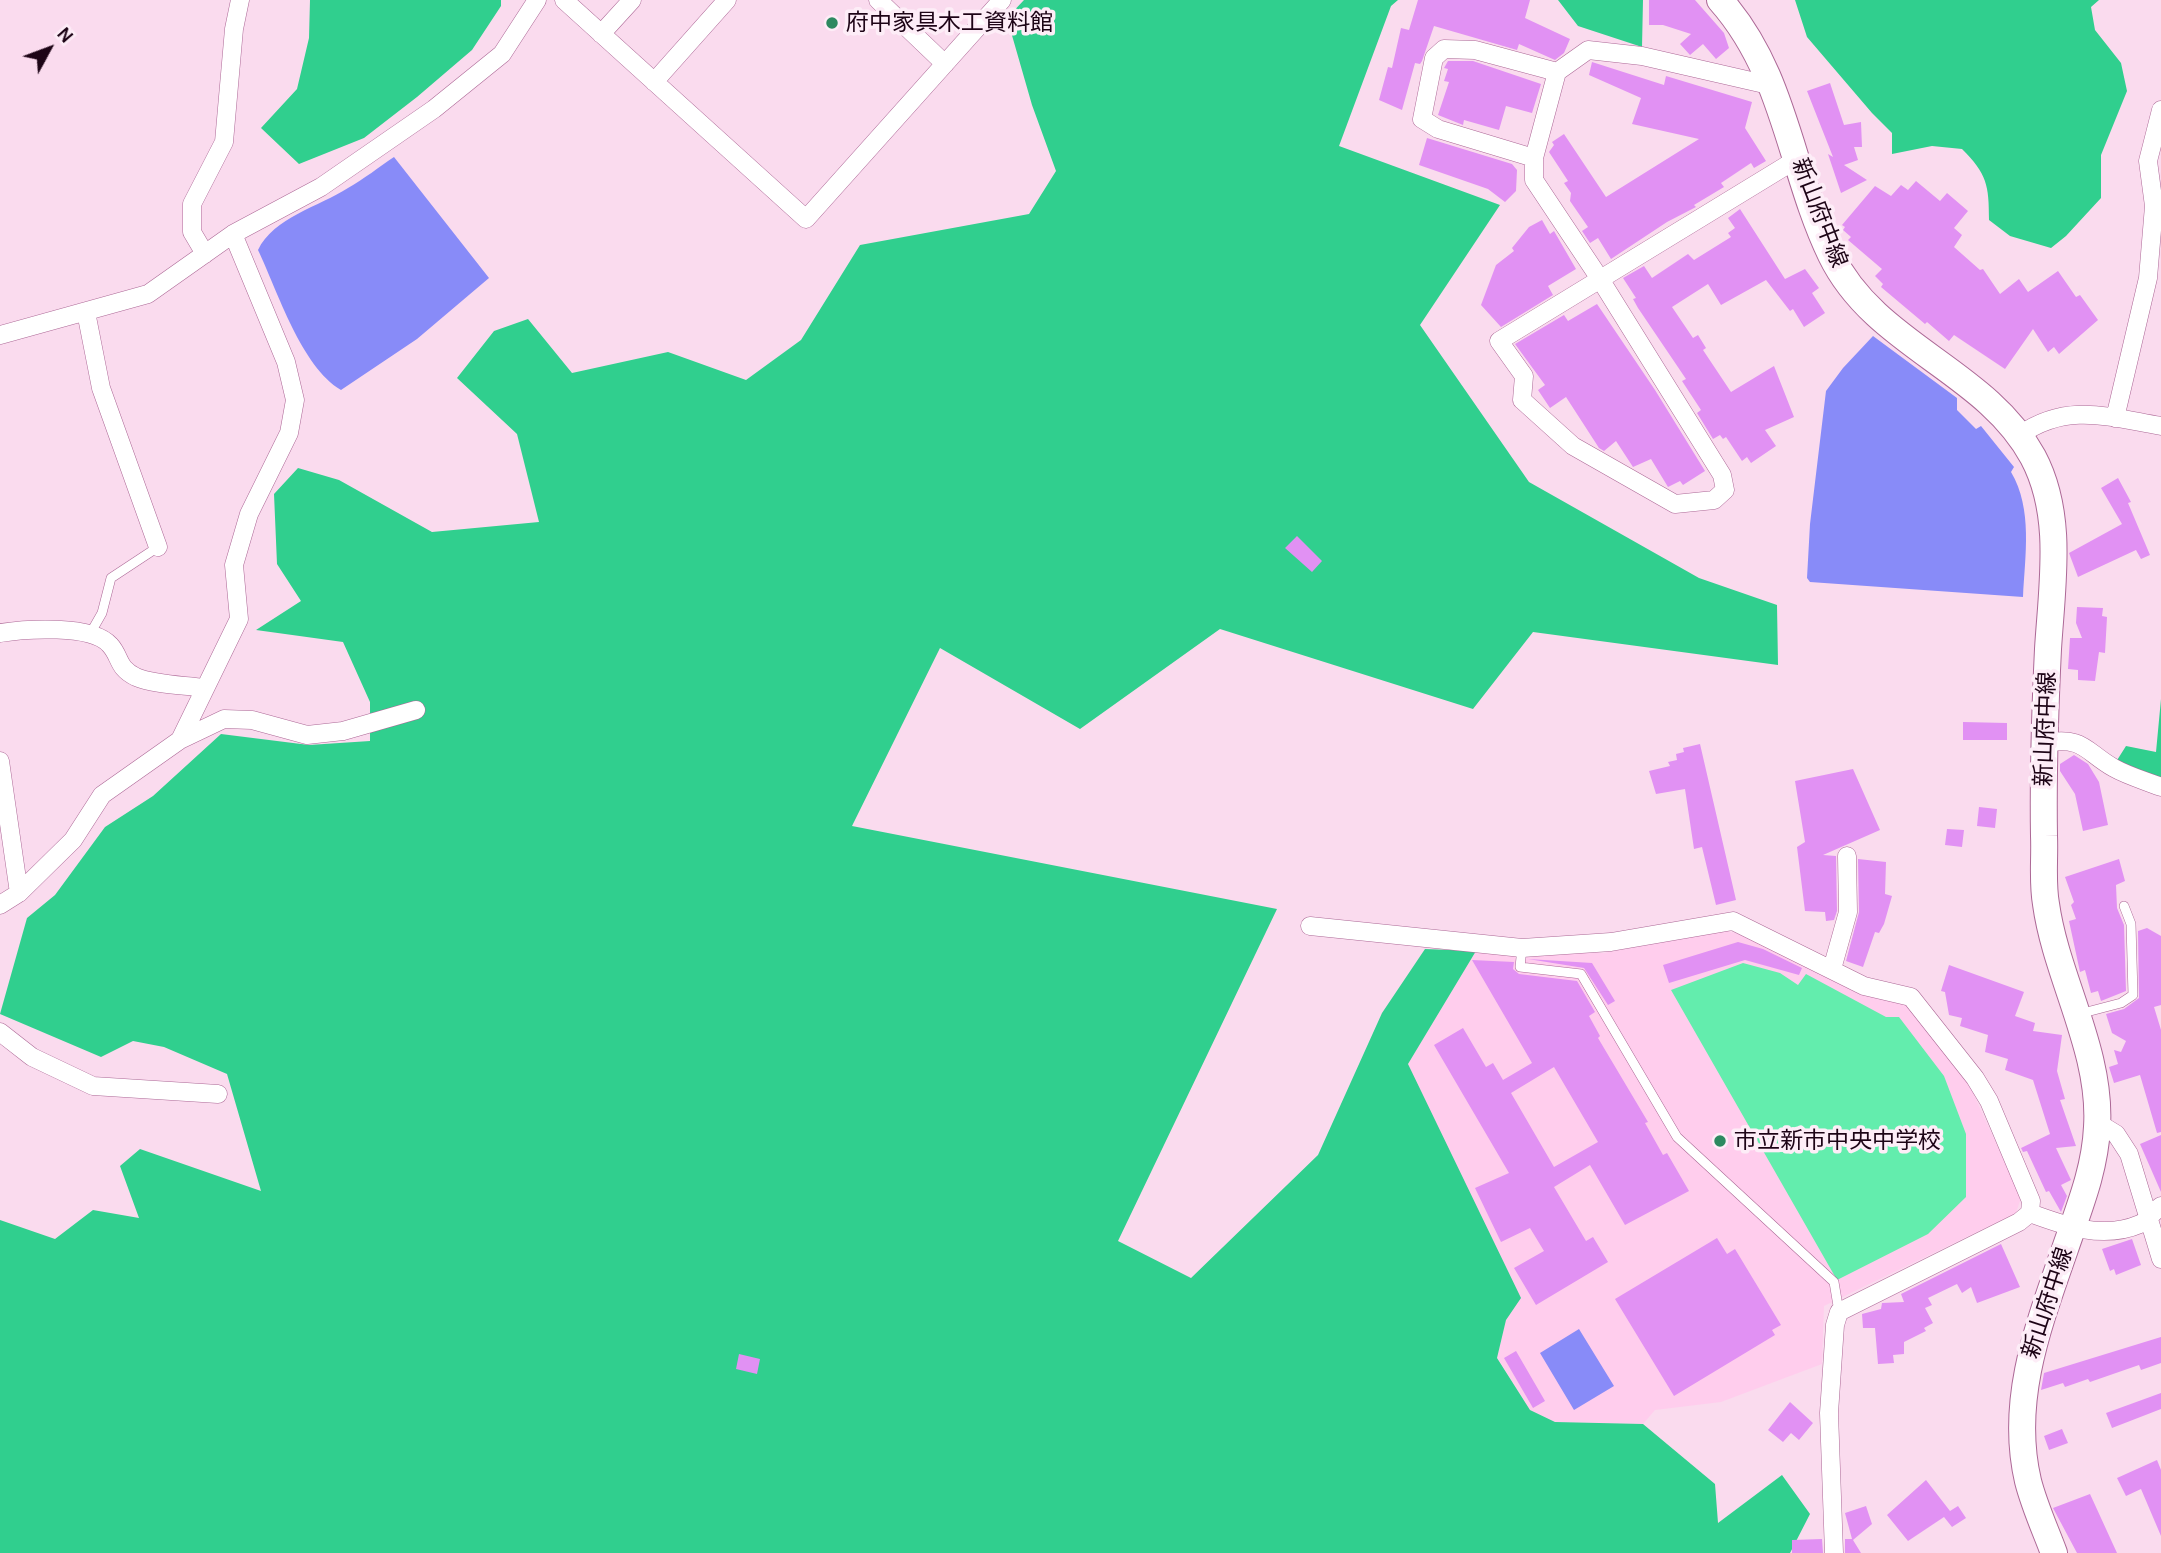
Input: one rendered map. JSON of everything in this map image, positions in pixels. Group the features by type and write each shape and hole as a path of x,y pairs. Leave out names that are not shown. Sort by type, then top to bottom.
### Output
{"main road":[{"name":"新山府中線","path":"1720,0 1747,36 1773,86 1831,254 1851,288 1881,322 1998,408 2020,435 2049,491 2054,544 2043,743 2046,904 2090,1061 2098,1123 2090,1178 2041,1319 2027,1371 2021,1423 2028,1480 2054,1553"}],"street":[{"path":"205,254 192,232 192,204 225,142 234,29 240,0"},
{"path":"0,335 148,294 233,234 321,187 434,109 502,54 537,0"},
{"path":"564,0 806,219 1002,0"},
{"path":"601,34 632,0"},
{"path":"654,82 727,0"},
{"path":"878,0 945,64"},
{"path":"1534,158 1438,129 1422,119 1434,58 1444,49 1475,50 1557,72"},
{"path":"1773,86 1643,55 1588,50 1557,72 1534,158 1534,180 1600,279 1722,475 1726,490 1714,500 1675,504 1573,446 1522,400 1524,376 1499,341 1600,279 1797,159"},
{"path":"2115,418 2148,278 2154,206 2148,161 2161,110"},
{"path":"180,740 239,619 234,565 249,514 289,433 295,400 286,362 233,234"},
{"path":"86,312 101,388 158,547"},
{"path":"2020,435 2037,423 2066,414 2115,418 2161,426"},
{"path":"0,633 29,628 90,634 110,644 118,664 137,677 205,688"},
{"path":"0,905 19,893 73,840 102,795 180,740 224,719 252,720 307,735 343,731 416,710"},
{"path":"2043,743 2059,740 2087,746 2113,767 2161,787"},
{"path":"0,761 19,893"},
{"path":"1832,969 1848,912 1847,856"},
{"path":"1310,926 1522,948 1611,942 1733,921 1864,986 1911,998 1975,1078 1989,1101 2031,1201 2030,1213 2019,1222 1839,1312 1835,1325 1829,1413 1834,1553"},
{"path":"0,1032 32,1057 93,1086 218,1094"},
{"path":"2098,1123 2116,1134 2129,1154 2155,1211 2161,1259"},
{"path":"2030,1213 2073,1229 2099,1232 2141,1223 2155,1211"}],"lane":[{"path":"90,634 102,613 111,578 158,547"},
{"path":"2077,1015 2121,1003 2133,995 2131,924 2124,906"},
{"path":"1522,948 1520,967 1581,974 1677,1137 1834,1282 1839,1312"}],"shaded area":[{"path":"394,157 489,278 417,339 341,390 327,379 302,346 258,250 274,229 337,195"},
{"path":"1873,336 1957,398 1957,410 1976,429 1981,426 2014,467 2011,472 2018,486 2025,517 2023,597 1810,582 1807,578 1810,524 1826,391"},
{"name":"市立新市中央中学校","path":"1726,931 1758,938 1864,995 1907,1002 1969,1084 2021,1198 2016,1213 1824,1306 1822,1364 1721,1402 1655,1410 1643,1424 1555,1422 1530,1410 1497,1357 1506,1320 1408,1064 1476,951 1603,953"},
{"path":"1579,1329 1614,1386 1574,1410 1540,1353"}],"green space":[{"path":"310,0 501,0 501,6 472,50 417,97 364,138 299,164 261,128 297,89 309,38"},
{"path":"1024,0 1398,0 1391,6 1339,146 1500,205 1420,325 1529,482 1699,578 1777,605 1778,665 1533,632 1473,709 1220,629 1080,729 940,648 852,826 1277,909 1118,1241 1191,1278 1318,1155 1382,1013 1425,949 1476,951 1408,1064 1521,1298 1506,1320 1497,1358 1530,1410 1555,1422 1643,1424 1715,1484 1718,1523 1782,1475 1810,1514 1790,1553 0,1553 0,1220 55,1239 93,1210 139,1218 120,1166 140,1149 261,1191 227,1074 164,1047 133,1041 101,1057 0,1014 27,918 55,895 105,827 153,796 221,734 309,745 370,741 370,702 343,642 256,630 301,601 277,564 274,494 298,468 339,480 432,532 539,522 517,434 457,378 494,331 528,319 572,373 668,352 746,380 801,340 860,245 1029,214 1056,171 1032,105 1007,18"},
{"path":"1558,0 1643,0 1642,47 1578,26"},
{"path":"1795,0 2099,0 2091,7 2095,30 2121,63 2127,91 2101,155 2101,198 2066,236 2051,248 2010,236 1989,220 1987,189 1982,173 1962,149 1932,146 1892,154 1892,133 1807,37"},
{"path":"2161,699 2161,785 2114,765 2126,746 2156,752"},
{"path":"1743,963 1780,973 1798,985 1806,974 1886,1017 1899,1017 1944,1076 1966,1134 1966,1197 1928,1234 1837,1280 1671,990"}],"building":[{"path":"1418,0 1530,0 1525,18 1570,39 1564,53 1555,60 1519,44 1517,50 1434,26 1422,61 1420,64 1415,63 1402,110 1379,100 1388,67 1392,68 1401,28 1409,30"},
{"path":"1649,0 1695,0 1724,33 1729,48 1716,59 1703,44 1690,55 1680,44 1691,34 1663,25 1649,25"},
{"path":"1448,61 1473,61 1541,84 1532,113 1506,106 1499,130 1464,120 1463,125 1438,115 1449,82 1444,81 1448,69 1444,68"},
{"path":"1592,62 1664,85 1666,76 1752,102 1745,128 1766,161 1754,168 1751,163 1721,183 1724,187 1694,205 1696,207 1667,222 1611,259 1598,238 1590,243 1582,231 1588,227 1570,201 1571,193 1564,183 1568,181 1549,152 1554,145 1552,142 1564,134 1606,197 1699,139 1632,124 1641,98 1589,75"},
{"path":"1830,83 1844,125 1861,122 1862,147 1854,147 1858,160 1844,165 1867,180 1841,193 1828,154 1833,157 1807,91"},
{"path":"1427,138 1512,164 1517,170 1516,191 1505,202 1488,189 1419,165"},
{"path":"1916,181 1940,201 1947,193 1968,211 1954,228 1962,235 1954,247 1980,270 1983,269 2000,294 2019,279 2028,292 2058,271 2076,297 2080,295 2098,320 2059,354 2054,347 2048,352 2033,329 2005,369 1954,335 1949,341 1927,322 1925,324 1881,287 1883,284 1875,276 1882,269 1848,240 1851,237 1843,230 1845,227 1842,225 1875,186 1891,196 1901,185 1908,190"},
{"path":"1740,209 1785,279 1805,269 1819,288 1812,293 1825,313 1804,327 1793,309 1790,311 1766,280 1721,305 1708,284 1672,307 1693,338 1698,335 1706,348 1703,350 1731,392 1774,366 1794,417 1765,430 1776,446 1751,463 1747,457 1742,461 1726,437 1723,439 1720,435 1713,439 1697,413 1701,410 1682,381 1686,379 1638,308 1633,299 1636,298 1623,278 1644,266 1652,278 1688,254 1694,260 1731,237 1728,233 1735,228 1728,218"},
{"path":"1542,220 1550,234 1554,231 1576,269 1548,286 1553,295 1501,327 1481,305 1496,265 1514,251 1512,248 1529,227"},
{"path":"1597,304 1705,471 1683,485 1680,481 1668,487 1651,459 1633,467 1616,441 1604,451 1599,448 1566,397 1550,408 1538,390 1545,385 1515,344 1564,315 1568,321"},
{"path":"2118,478 2131,502 2128,503 2150,555 2141,559 2136,550 2078,577 2069,553 2122,524 2101,488"},
{"path":"1297,536 1322,561 1312,572 1285,548"},
{"path":"2077,607 2103,608 2102,616 2107,617 2105,653 2099,652 2095,681 2078,680 2078,670 2068,669 2070,638 2082,638 2076,623"},
{"path":"1963,722 2007,723 2007,740 1963,740"},
{"path":"1700,744 1736,900 1716,905 1702,847 1694,849 1685,789 1656,794 1649,771 1670,766 1668,762 1677,760 1676,754 1684,752 1683,748"},
{"path":"2074,755 2088,764 2099,782 2108,825 2083,831 2075,794 2060,771 2060,764"},
{"path":"1853,769 1880,830 1823,855 1836,856 1837,911 1834,920 1826,921 1825,912 1805,911 1797,847 1805,842 1795,781"},
{"path":"1979,807 1997,809 1995,828 1977,826"},
{"path":"1947,829 1964,830 1962,847 1945,845"},
{"path":"1858,859 1886,862 1885,894 1892,896 1884,924 1879,933 1875,932 1863,967 1846,961 1859,912"},
{"path":"2119,859 2125,881 2116,885 2117,908 2124,925 2126,991 2101,1001 2098,991 2091,993 2085,970 2080,972 2069,921 2076,919 2071,905 2074,902 2065,877"},
{"path":"2147,928 2161,936 2161,1005 2154,1007 2161,1030 2161,1132 2157,1133 2140,1075 2114,1083 2109,1067 2118,1064 2114,1050 2121,1052 2126,1041 2112,1033 2106,1014 2124,1009 2139,998 2138,931"},
{"path":"1738,942 1763,949 1802,968 1799,975 1745,960 1669,983 1663,965"},
{"path":"1528,959 1592,963 1615,1001 1608,1005 1584,968"},
{"path":"1472,960 1514,962 1513,969 1519,974 1577,981 1595,1012 1589,1016 1600,1036 1598,1038 1648,1122 1645,1123 1663,1155 1667,1153 1689,1191 1625,1225 1590,1165 1554,1187 1586,1241 1593,1237 1608,1262 1536,1305 1514,1268 1544,1251 1530,1228 1501,1242 1475,1188 1509,1173 1434,1045 1463,1028 1486,1067 1493,1063 1503,1080 1532,1063","holes":["1554,1067 1598,1142 1554,1167 1511,1093"]},
{"path":"1949,965 2024,992 2015,1016 2035,1023 2033,1031 2062,1035 2057,1071 2065,1099 2060,1100 2076,1146 2056,1148 2071,1180 2061,1185 2067,1196 2061,1212 2049,1191 2046,1192 2027,1151 2023,1152 2021,1148 2050,1134 2033,1080 2005,1070 2008,1059 1985,1052 1988,1035 1960,1026 1962,1018 1949,1015 1945,992 1941,991"},
{"path":"2161,1135 2161,1192 2140,1144"},
{"path":"1717,1238 1727,1254 1735,1249 1781,1325 1772,1330 1775,1335 1674,1396 1615,1299"},
{"path":"2132,1239 2141,1265 2116,1275 2114,1269 2110,1271 2102,1249"},
{"path":"2001,1244 2020,1287 1977,1303 1971,1287 1962,1293 1957,1284 1928,1298 1932,1305 1925,1308 1933,1323 1924,1328 1926,1331 1904,1342 1904,1354 1893,1355 1894,1363 1878,1364 1875,1328 1863,1328 1862,1314 1881,1309 1882,1303 1904,1302 1901,1294"},
{"path":"2161,1337 2161,1363 2141,1370 2139,1365 2090,1382 2088,1379 2065,1387 2063,1383 2041,1390 2044,1373"},
{"path":"1516,1351 1545,1401 1533,1408 1504,1358"},
{"path":"739,1354 760,1359 757,1374 736,1369"},
{"path":"2161,1393 2161,1409 2112,1428 2106,1413"},
{"path":"1790,1402 1813,1423 1799,1440 1791,1433 1783,1442 1768,1430"},
{"path":"2062,1429 2068,1443 2049,1450 2044,1436"},
{"path":"2157,1460 2161,1470 2161,1536 2141,1489 2126,1496 2117,1478"},
{"path":"1926,1480 1950,1511 1958,1506 1966,1518 1952,1527 1944,1517 1908,1541 1887,1515"},
{"path":"2090,1494 2117,1553 2077,1553 2053,1508"},
{"path":"1866,1506 1872,1524 1853,1540 1861,1553 1845,1553 1845,1539 1852,1539 1845,1513"},
{"path":"1822,1539 1823,1553 1792,1553 1792,1540"}],"place":[{"name":"府中家具木工資料館","path":"832,23"},
{"name":"市立新市中央中学校","path":"1720,1141"}]}
